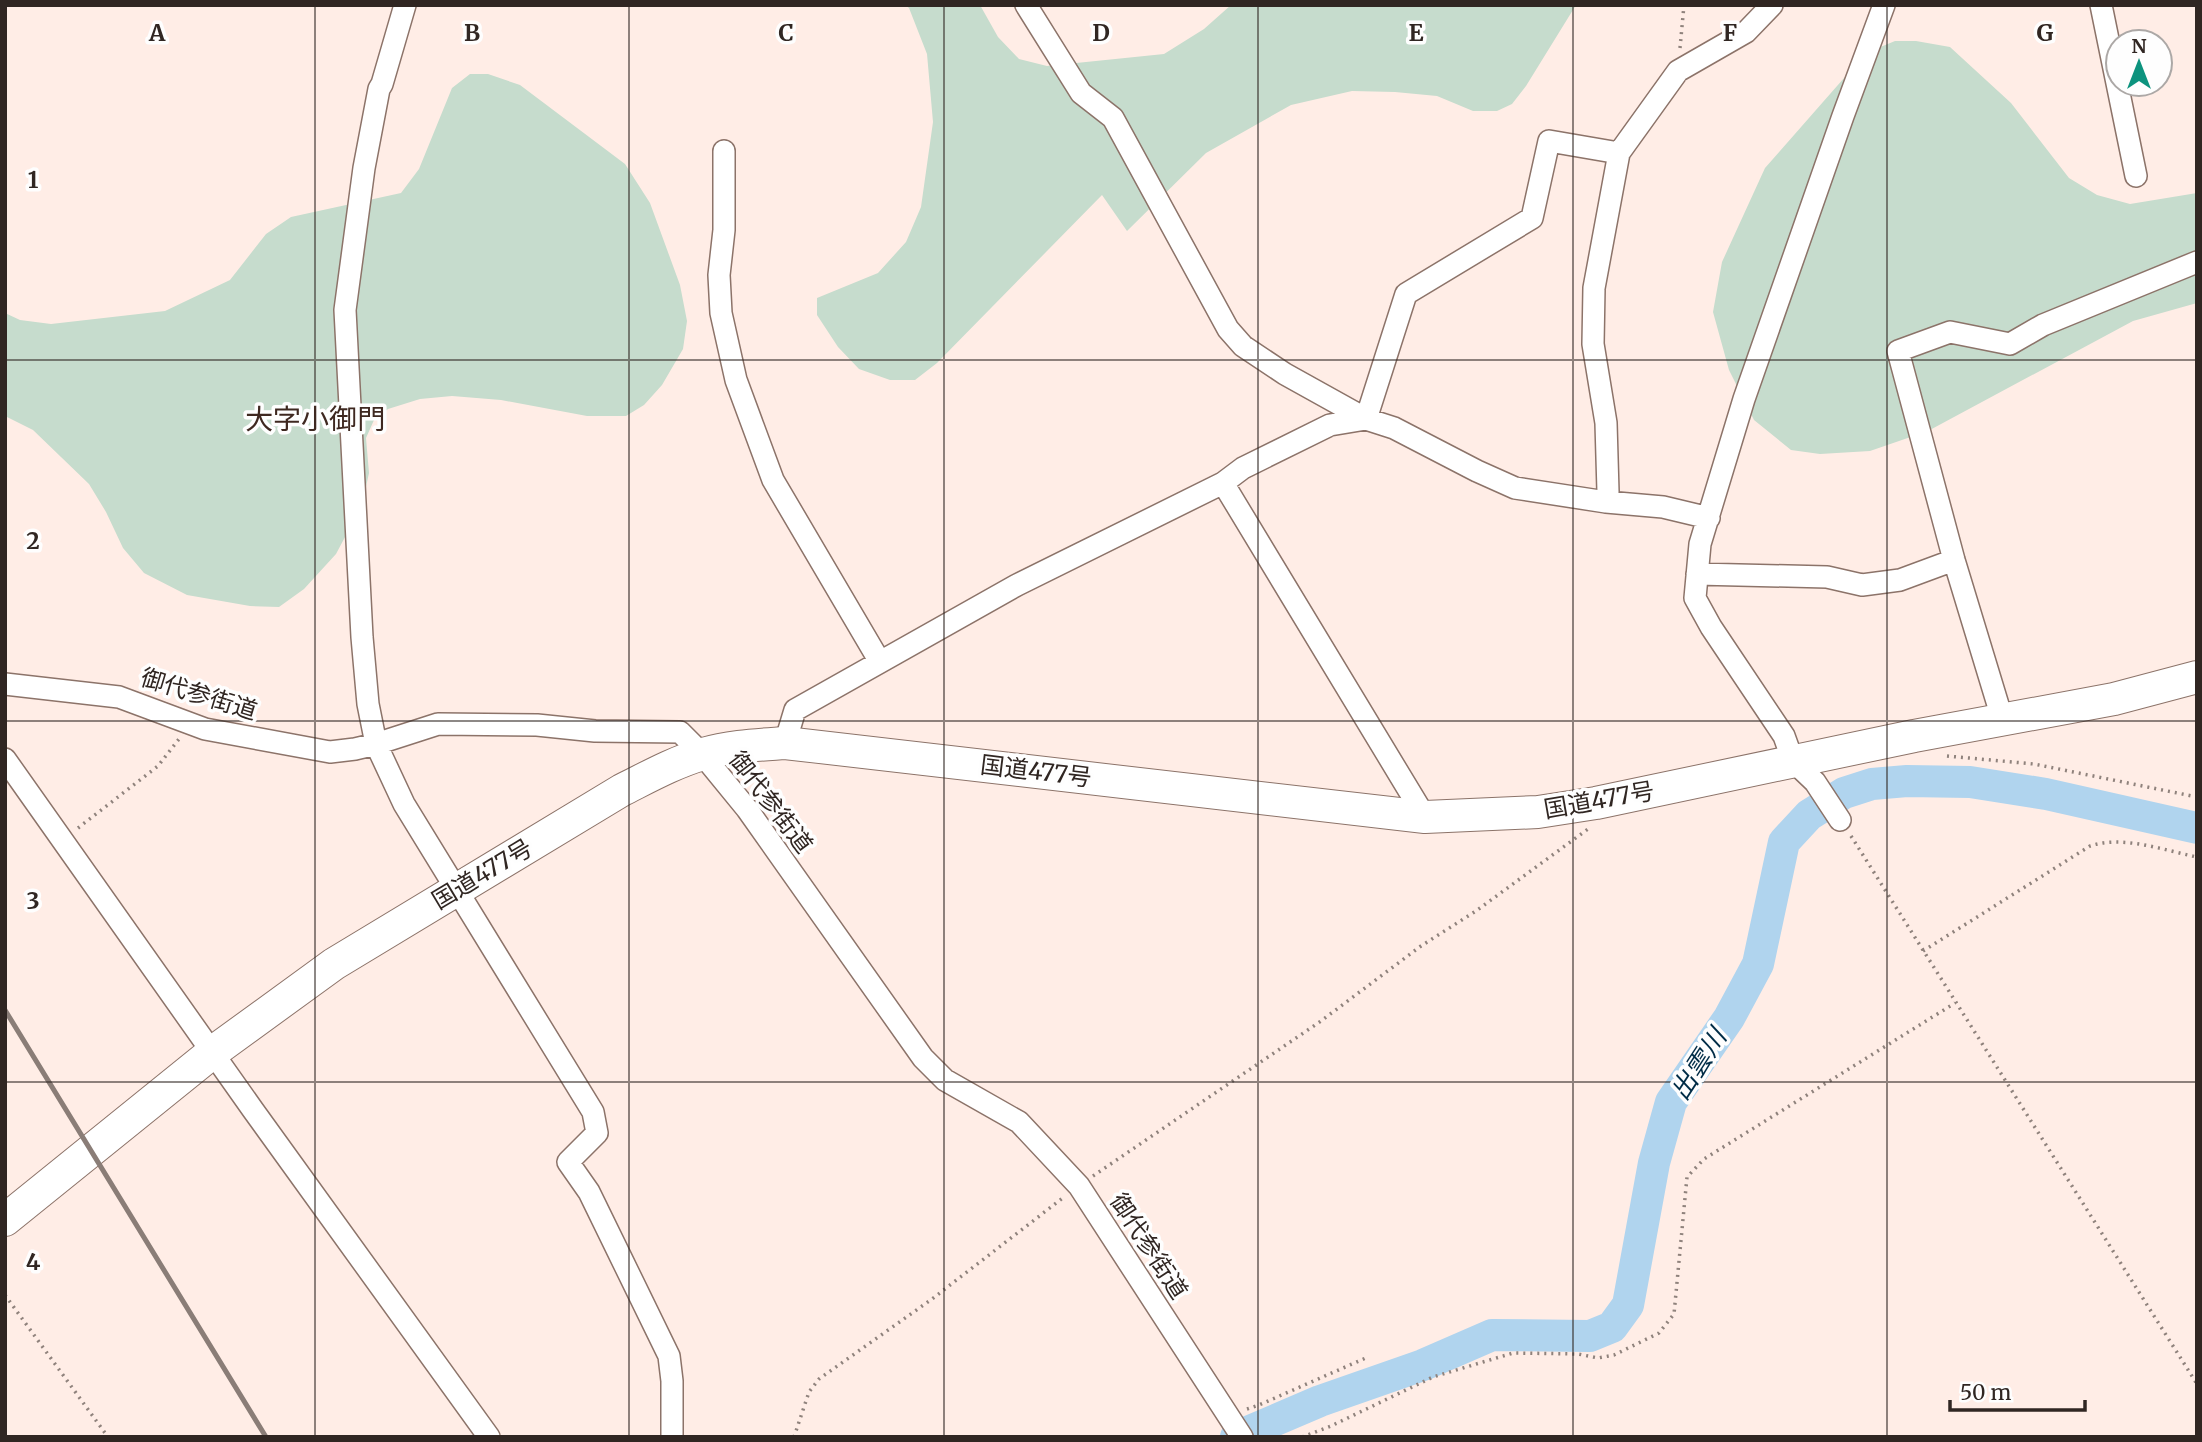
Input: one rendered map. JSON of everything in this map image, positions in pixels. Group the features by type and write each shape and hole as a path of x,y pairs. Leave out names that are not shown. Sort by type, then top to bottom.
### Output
{"highway":[{"name":"国道477号","path":"5,1220 214,1052 334,964 622,790 702,754 739,746 785,743 1425,817 1538,812 1596,803 2002,718 2114,699 2197,677"}],"street":[{"path":"405,5 379,89 364,168 345,310 368,704 376,744 404,804 593,1112 597,1133 568,1162 589,1192 669,1356 672,1437"},
{"path":"1026,5 1081,93 1113,118 1228,329 1244,346 1285,374 1366,419 1406,434 1515,488 1605,502 1663,507 1709,518"},
{"path":"1605,502 1608,492 1606,423 1593,344 1594,288 1619,153 1678,71 1746,32 1772,5"},
{"path":"1840,820 1815,782 1793,761 1784,736 1711,628 1695,598 1700,544 1744,399 1884,5"},
{"path":"2101,5 2136,176"},
{"path":"1366,419 1406,294 1532,218 1549,141 1619,153"},
{"path":"724,151 724,230 719,275 721,313 736,380 773,480 880,662"},
{"path":"2002,718 1954,561 1898,351 1950,332 2010,344 2043,325 2197,262"},
{"path":"785,743 795,710 1017,585 1223,483 1244,468 1330,425 1366,419"},
{"path":"1223,483 1425,817"},
{"path":"1697,575 1827,577 1862,584 1900,580 1954,561"},
{"name":"御代参街道","path":"5,684 119,697 205,729 330,752 376,744 438,724 537,725 595,731 680,732 702,754 747,809 923,1058 945,1080 1019,1122 1079,1186 1234,1424"},
{"path":"5,759 489,1437"}],"path":[{"path":"1678,71 1684,5"},
{"path":"63,840 158,766 191,723"},
{"path":"1970,757 2034,764 2197,797"},
{"path":"794,1437 809,1392 819,1379 932,1299 1079,1186 1321,1021 1421,946 1476,911 1588,829 1596,803"},
{"path":"1840,820 2197,1384"},
{"path":"1923,951 2090,846 2101,842 2118,841 2197,857"},
{"path":"1302,1437 1433,1377 1513,1353 1578,1354 1598,1358 1614,1355 1660,1333 1674,1314 1687,1177 1704,1159 1955,1003"},
{"path":"5,1295 108,1437"},
{"path":"1234,1424 1259,1405 1368,1357"}],"green space":[{"path":"905,5 980,5 998,37 1019,59 1047,66 1164,54 1204,29 1231,5 1576,5 1526,86 1512,104 1497,111 1473,111 1437,96 1352,91 1291,105 1206,153 1127,231 1102,195 937,363 915,380 890,380 859,369 838,347 817,315 817,298 878,273 906,242 921,207 933,122 927,54 909,8"},
{"path":"1895,41 1916,41 1950,47 2011,103 2069,178 2097,195 2130,204 2197,193 2197,303 2133,321 1928,431 1870,451 1820,454 1791,450 1754,420 1729,370 1713,312 1722,262 1765,168 1866,53"},
{"path":"470,74 488,74 520,85 625,164 650,203 680,285 687,321 683,349 662,385 644,405 626,416 587,416 501,400 452,396 420,399 388,409 374,420 366,438 369,473 362,505 336,554 304,589 279,607 250,606 187,595 144,573 123,548 89,484 33,430 5,416 5,313 20,320 51,324 165,311 230,280 266,234 291,217 401,193 419,169 452,88"}],"waterway":[{"name":"出雲川","path":"1236,1437 1320,1401 1423,1365 1492,1335 1590,1336 1612,1327 1628,1305 1654,1163 1671,1102 1729,1018 1758,964 1784,842 1809,815 1844,793 1872,784 1907,781 1970,782 2046,794 2197,828"}],"railway":[{"path":"5,1010 266,1437"}],"district":[{"name":"大字小御門","path":"315,419"}]}
